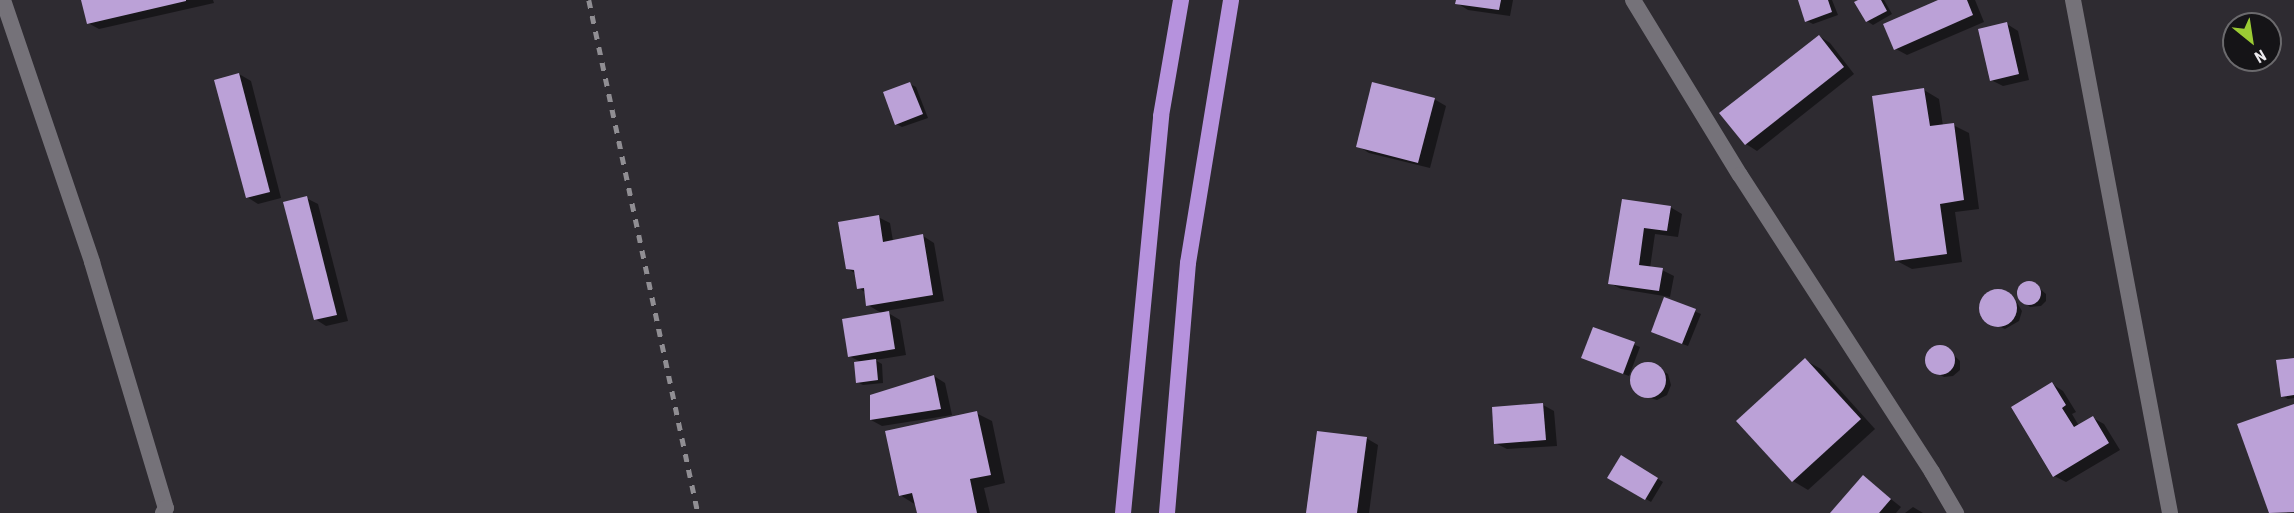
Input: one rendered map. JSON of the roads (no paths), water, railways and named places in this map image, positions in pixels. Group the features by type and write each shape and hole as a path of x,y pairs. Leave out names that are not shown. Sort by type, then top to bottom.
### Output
{"highway":[{"path":"1123,513 1161,116 1181,0"},
{"path":"1167,513 1188,263 1231,0"}],"street":[{"path":"3,0 92,262 166,508 163,513"},
{"path":"1633,0 1740,175 1926,462 1956,513"},
{"path":"2073,0 2170,513"}],"railway":[{"path":"589,0 698,513"}]}
